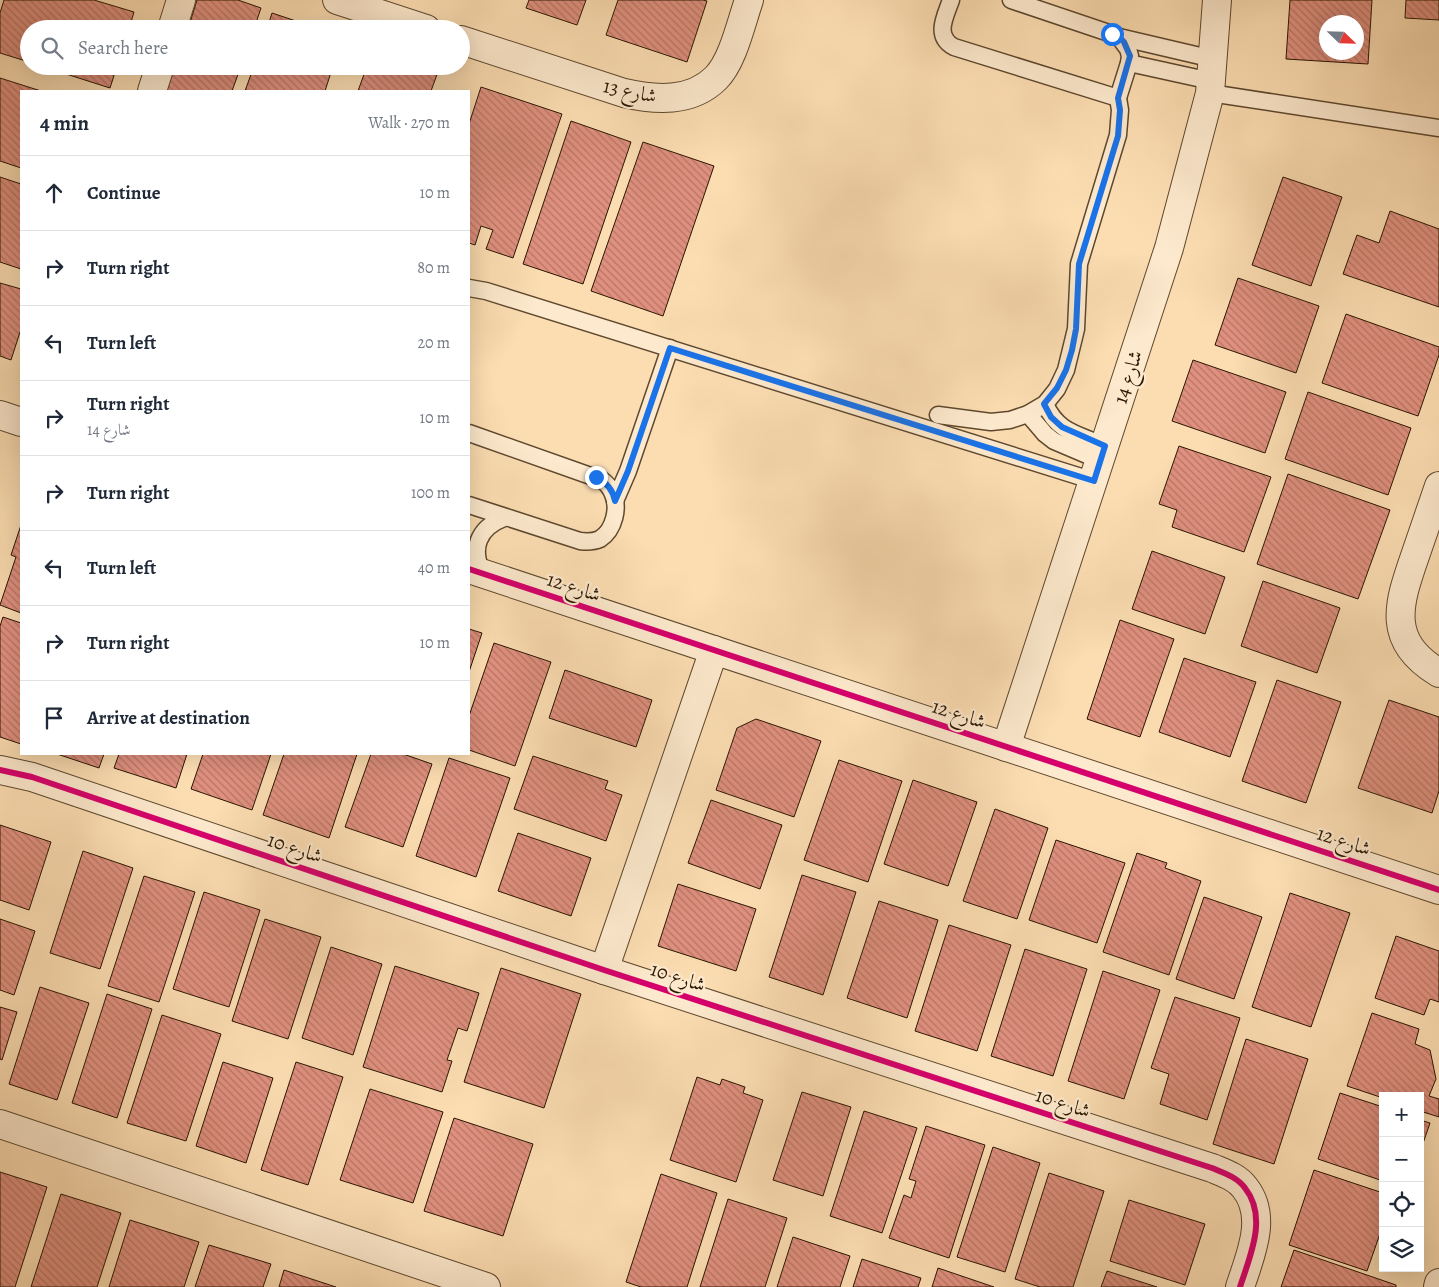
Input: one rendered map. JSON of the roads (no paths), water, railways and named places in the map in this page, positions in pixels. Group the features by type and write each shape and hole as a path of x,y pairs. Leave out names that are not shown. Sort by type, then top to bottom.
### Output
{"street":[{"path":"175,20 181,0"},
{"path":"337,0 398,20"},
{"name":"شارع 13","path":"470,43 624,93 647,98 665,99 684,96 700,90 717,78 734,44 749,0"},
{"name":"شارع 14","path":"1006,747 1169,248 1211,77 1217,0"},
{"path":"152,90 157,75"},
{"path":"0,415 20,422"},
{"path":"1439,486 1404,588 1400,606 1400,622 1409,646 1425,664 1439,673"},
{"name":"شارع 12","path":"476,572 1439,890"},
{"path":"604,970 714,650"},
{"name":"شارع 10","path":"0,770 32,777 604,970 1229,1175 1245,1187 1254,1204 1256,1214 1254,1243 1240,1287"},
{"path":"0,1124 486,1287"}],"lane":[{"path":"951,0 942,29 945,40 954,47 1118,98"},
{"path":"1011,0 1119,37 1211,77"},
{"path":"938,415 991,422 1010,420 1028,414 1044,404 1057,388 1066,370 1076,329 1079,264 1118,136 1120,110 1118,98 1129,63 1128,49 1119,37"},
{"path":"1129,63 1211,77 1439,128"},
{"path":"470,288 486,290 670,348 1100,463"},
{"path":"615,501 628,471 670,348"},
{"path":"1044,404 1051,417 1100,463"},
{"path":"1028,414 1045,434 1054,441 1100,463"},
{"path":"470,433 596,477 612,491 615,501 615,513 610,528 600,538 588,542 504,518 470,505"},
{"path":"476,572 476,555 481,536 495,521 504,518"}]}
